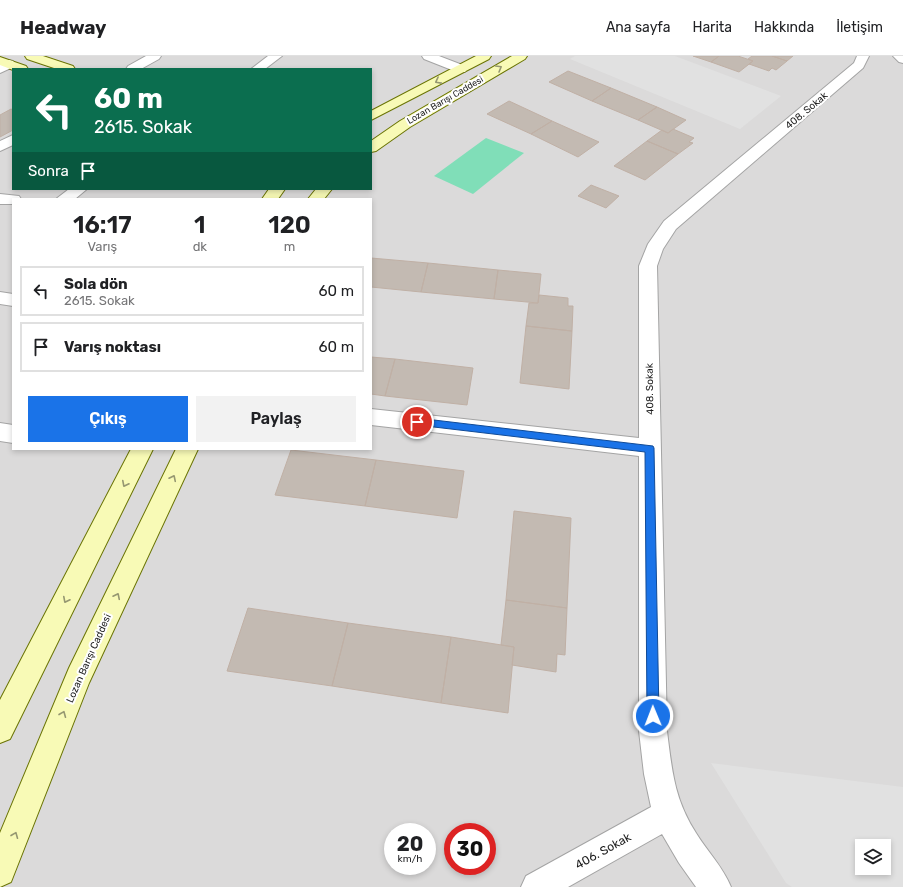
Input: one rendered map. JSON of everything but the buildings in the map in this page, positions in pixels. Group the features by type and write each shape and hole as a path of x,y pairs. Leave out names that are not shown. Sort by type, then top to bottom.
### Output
{"main road":[{"path":"35,56 66,68"},
{"name":"Lozan Barışı Caddesi","path":"372,115 485,56"},
{"name":"Lozan Barışı Caddesi","path":"372,147 405,124 521,56"},
{"path":"3,65 17,68"},
{"path":"317,198 323,190"},
{"path":"0,729 138,450"},
{"name":"Lozan Barışı Caddesi","path":"0,871 78,677 187,450"}],"street":[{"path":"134,68 155,56"},
{"path":"258,68 276,56"},
{"path":"428,56 461,69"},
{"name":"408. Sokak","path":"715,887 697,863 669,814 658,775 654,731 648,266 653,250 670,225 859,65 862,56"},
{"path":"899,56 903,59"},
{"path":"0,147 12,140"},
{"path":"66,198 78,190"},
{"path":"0,198 12,199"},
{"path":"0,298 12,300"},
{"path":"372,417 650,448"},
{"path":"0,432 12,434"},
{"name":"406. Sokak","path":"537,887 669,814"}],"shaded area":[{"path":"0,56 903,56 903,887 0,887"},
{"path":"575,56 675,56 781,96 740,129 570,59"},
{"path":"711,763 903,787 903,887 792,887 786,883"}],"green space":[{"path":"486,138 524,153 473,194 434,176"}],"route":[{"path":"417,422 650,448 653,716"}]}
